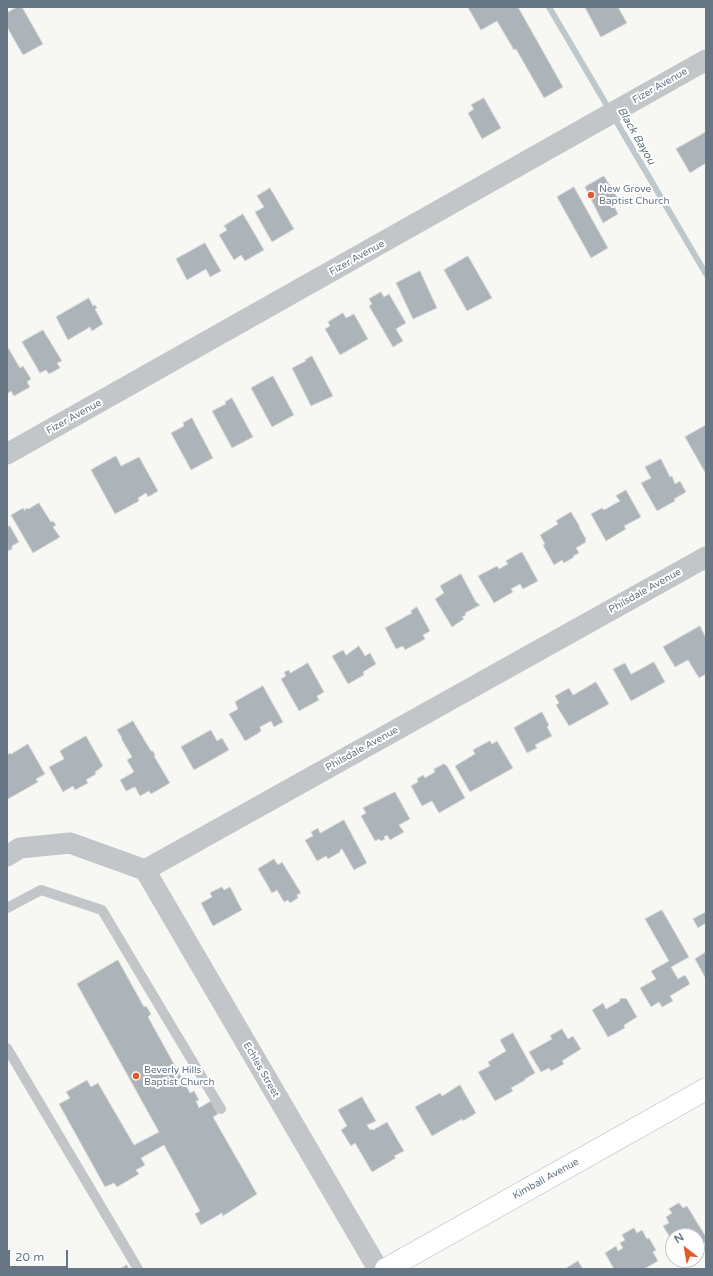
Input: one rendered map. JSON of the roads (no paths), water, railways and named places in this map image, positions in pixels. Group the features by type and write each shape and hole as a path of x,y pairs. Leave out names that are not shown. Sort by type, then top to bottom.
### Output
{"main road":[{"name":"Kimball Avenue","path":"386,1269 706,1089"}],"street":[{"name":"Fizer Avenue","path":"7,454 706,60"},
{"name":"Philsdale Avenue","path":"145,870 706,557"},
{"path":"7,856 20,848 70,843 145,870"},
{"name":"Echles Street","path":"145,870 378,1269"}],"lane":[{"path":"7,908 41,890 102,910 221,1109"},
{"path":"7,1048 138,1269"}],"waterway":[{"name":"Black Bayou","path":"549,7 706,274"}],"place":[{"name":"New Grove Baptist Church","path":"591,195"},
{"name":"Beverly Hills Baptist Church","path":"136,1076"}]}
